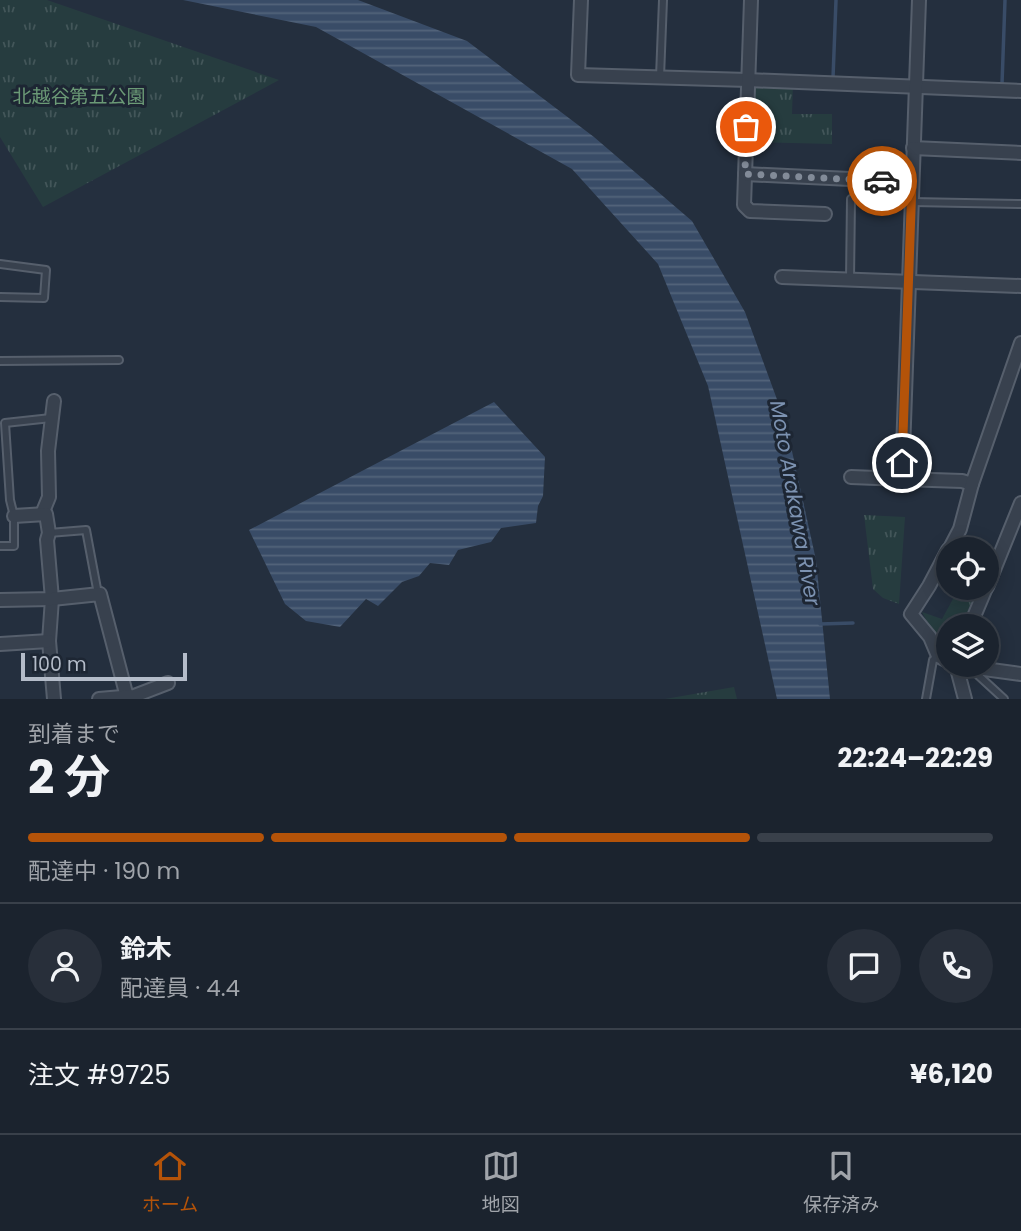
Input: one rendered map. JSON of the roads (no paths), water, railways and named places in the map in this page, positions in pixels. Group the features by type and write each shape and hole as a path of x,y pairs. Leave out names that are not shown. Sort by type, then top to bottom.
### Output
{"street":[{"path":"581,0 578,75 1021,91"},
{"path":"751,0 744,205 750,211 825,214"},
{"path":"902,479 919,0"},
{"path":"913,148 1021,153"},
{"path":"745,174 912,182"},
{"path":"782,277 1021,286"},
{"path":"956,537 1021,343"},
{"path":"42,514 49,497 48,452 54,401"},
{"path":"851,477 962,481 972,484"},
{"path":"999,557 1021,503"},
{"path":"13,516 46,514 52,599 48,641 54,699"},
{"path":"936,573 911,614 936,647"},
{"path":"0,600 52,599 100,594 127,697"},
{"path":"0,644 48,641"},
{"path":"999,671 1021,674"},
{"path":"959,677 965,699"},
{"path":"99,699 134,696 167,683"}],"lane":[{"path":"660,77 663,0"},
{"path":"849,280 851,199"},
{"path":"912,202 1021,204"},
{"path":"0,264 46,270 44,298 0,297"},
{"path":"0,361 119,360"},
{"path":"0,546 14,546 13,516 3,453 5,423 53,418"},
{"path":"49,533 86,530 98,594"},
{"path":"926,699 933,660 936,660"},
{"path":"980,677 1004,699"}],"water":[{"name":"Moto Arakawa River","path":"183,0 358,0 467,41 594,137 692,221 745,312 786,424 816,560 830,699 777,699 708,386 658,264 572,169 316,27"},
{"path":"494,402 545,457 543,496 538,506 536,523 501,528 491,542 458,550 449,565 430,563 419,576 402,582 378,606 366,599 340,627 306,621 285,604 249,530"}],"waterway":[{"path":"833,78 836,0"},
{"path":"1002,84 1005,0"},
{"path":"820,624 853,623"}],"park label":[{"name":"北越谷第五公園","path":"79,96"}]}
